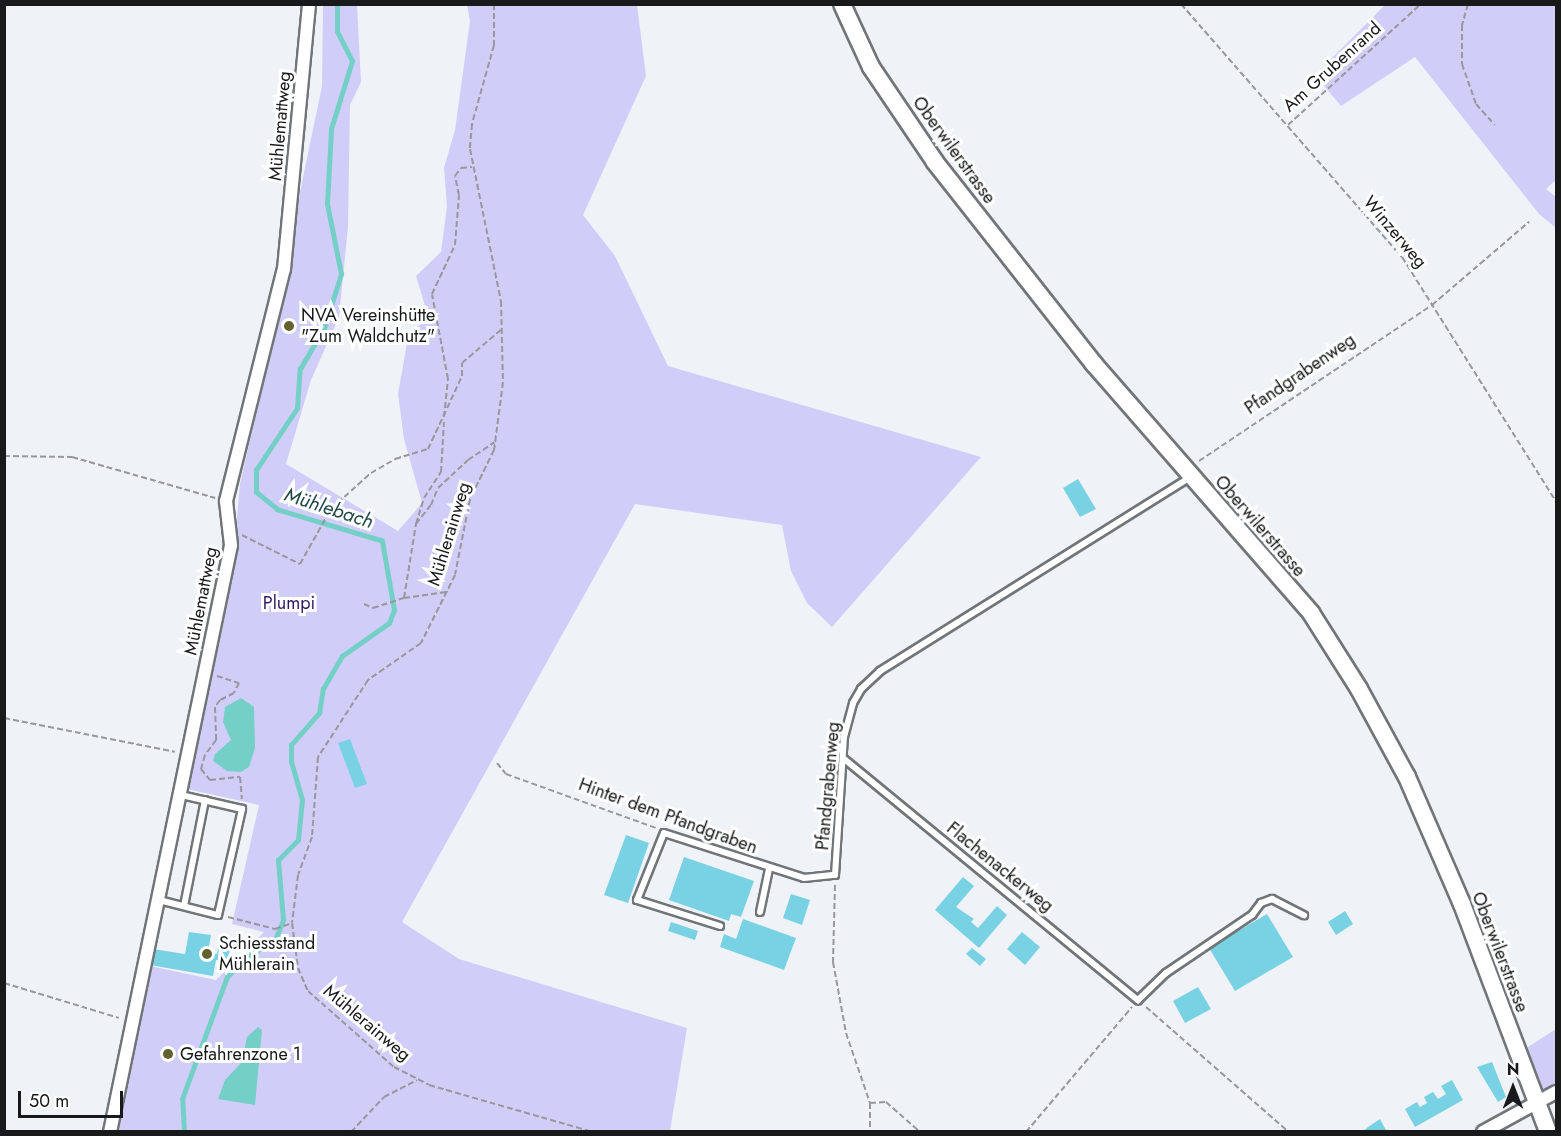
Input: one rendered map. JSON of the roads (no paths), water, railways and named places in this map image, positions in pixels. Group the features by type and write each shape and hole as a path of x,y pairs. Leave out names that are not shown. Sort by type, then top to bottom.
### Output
{"street":[{"name":"Mühlemattweg","path":"110,1131 231,545 226,501 284,269 309,4"},
{"name":"Oberwilerstrasse","path":"842,4 871,67 935,162 1094,364 1311,613 1359,689 1407,777 1462,904 1548,1131"},
{"path":"1483,1131 1536,1101 1557,1092"}],"lane":[{"name":"Pfandgrabenweg","path":"835,875 843,758 853,703 880,671 1188,474"},
{"name":"Flachenackerweg","path":"843,758 1138,1000 1166,973 1252,915 1261,903 1272,899 1304,915"},
{"path":"159,900 218,915 242,809 181,795"},
{"path":"184,906 205,800"},
{"name":"Hinter dem Pfandgraben","path":"720,926 637,900 664,833 769,869 804,878 835,875"},
{"path":"760,912 769,869"}],"waterway":[{"name":"Mühlebach","path":"184,1132 182,1099 227,977 244,959 275,940 283,920 278,860 298,840 302,800 291,762 291,745 319,713 323,689 342,656 389,623 394,610 382,541 278,510 256,492 256,470 297,408 300,369 324,328 341,274 327,204 331,129 352,61 337,32 337,4"}],"place":[{"name":"NVA Vereinshütte \"Zum Waldchutz\"","path":"289,326"},
{"name":"Schiessstand Mühlerain","path":"207,954"},
{"name":"Gefahrenzone 1","path":"168,1054"}],"park label":[{"name":"Plumpi","path":"289,603"}]}
